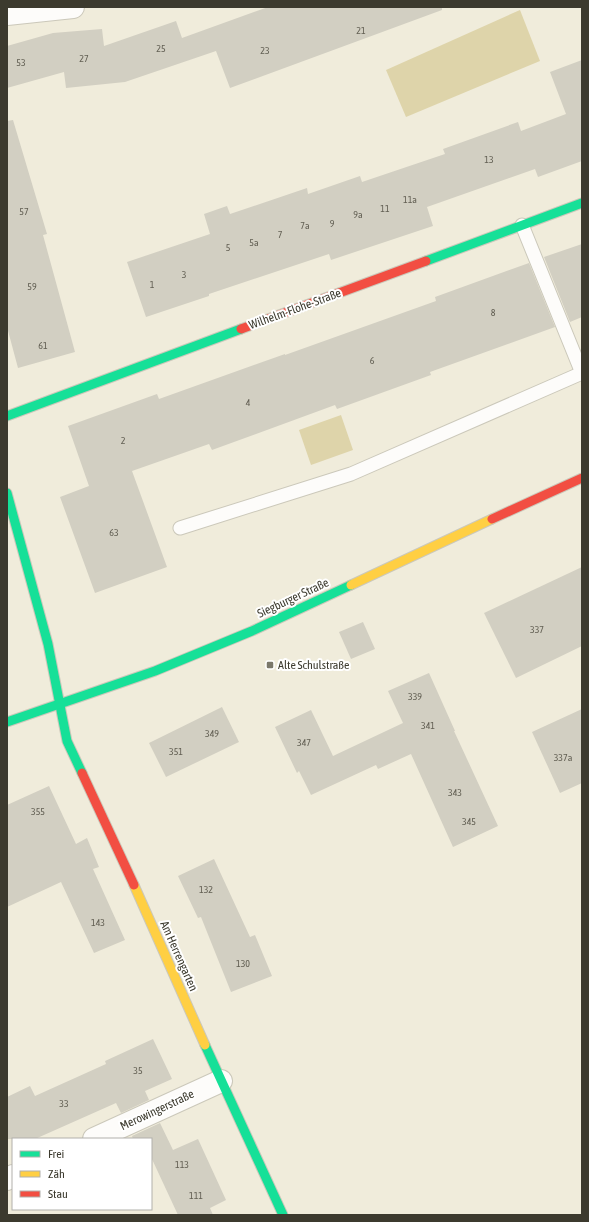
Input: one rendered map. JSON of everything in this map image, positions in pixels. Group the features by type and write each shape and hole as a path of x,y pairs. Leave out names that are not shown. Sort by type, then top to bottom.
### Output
{"street":[{"path":"7,14 73,7"},
{"name":"Wilhelm-Flohe-Straße","path":"7,416 582,203"},
{"name":"Siegburger Straße","path":"7,722 155,671 252,631 582,478"},
{"path":"7,493 48,644 59,704"},
{"name":"Am Herrengarten","path":"59,704 67,741 120,852 221,1081 283,1215"},
{"name":"Merowingerstraße","path":"96,1138 221,1081"}],"lane":[{"path":"180,528 351,474 582,373 522,225"}],"shaded area":[{"path":"520,10 540,61 406,117 386,70"},
{"path":"341,415 353,450 311,465 299,430"}],"building":[{"path":"268,7 442,7 442,10 230,88 216,51 125,82 66,88 64,72 7,88 7,46 53,33 102,29 104,46 176,21 182,38"},
{"path":"582,60 582,161 538,177 535,169 427,207 433,226 331,260 329,254 209,294 209,296 146,317 127,262 210,234 204,214 227,206 230,214 307,188 308,194 360,176 362,182 445,154 443,149 518,122 521,131 566,114 550,72"},
{"path":"13,120 47,234 43,235 75,352 18,368 7,327 7,121"},
{"path":"582,244 582,317 570,322 544,257"},
{"path":"529,263 555,327 430,372 431,375 337,409 335,405 212,450 209,444 132,471 167,567 95,593 60,497 89,486 68,426 157,394 159,399 285,355 436,301 435,297"},
{"path":"582,567 582,646 516,678 484,613"},
{"path":"363,622 375,649 351,659 339,632"},
{"path":"429,673 498,826 453,847 411,754 378,769 376,765 311,795 299,771 297,773 275,727 311,710 333,756 403,723 388,691"},
{"path":"222,707 239,742 166,777 149,743"},
{"path":"582,709 582,783 560,793 532,732"},
{"path":"49,786 76,844 87,838 99,867 93,869 125,940 94,953 61,882 7,907 7,805"},
{"path":"214,859 250,937 255,935 272,976 231,992 201,917 198,918 178,876"},
{"path":"153,1039 172,1079 145,1091 149,1100 121,1113 116,1103 37,1138 7,1139 7,1097 30,1086 35,1096 106,1064 105,1061"},
{"path":"160,1123 173,1150 198,1139 226,1200 210,1208 213,1215 178,1215 152,1159 152,1138 133,1138 132,1136"}],"traffic: fast":[{"path":"426,261 582,203"},
{"path":"7,416 241,329"},
{"path":"7,493 48,644 67,741 82,773"},
{"path":"7,722 155,671 252,631 351,585"},
{"path":"205,1045 283,1215"}],"traffic: slow":[{"path":"351,585 492,519"},
{"path":"134,885 205,1045"}],"traffic: jam":[{"path":"241,329 426,261"},
{"path":"492,519 582,478"},
{"path":"82,773 134,885"}],"place":[{"name":"Alte Schulstraße","path":"270,665"}]}
